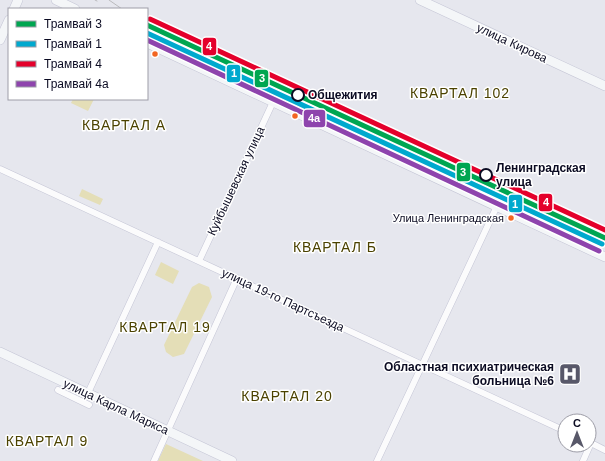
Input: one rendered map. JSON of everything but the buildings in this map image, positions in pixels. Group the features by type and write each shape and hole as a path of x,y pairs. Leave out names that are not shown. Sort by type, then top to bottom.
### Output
{"street":[{"path":"56,0 73,8"},
{"name":"улица Кирова","path":"420,0 605,86"},
{"path":"0,40 8,22"},
{"path":"148,43 605,257"},
{"name":"Куйбышевская улица","path":"200,261 273,102"},
{"name":"улица 19-го Партсъезда","path":"0,169 557,427"},
{"path":"377,461 497,206"},
{"path":"88,393 158,242"},
{"path":"154,461 237,278"},
{"name":"улица Карла Маркса","path":"0,352 232,461"},
{"path":"58,390 89,405"}],"shaded area":[{"path":"72,100 94,100 88,111 71,103"},
{"path":"82,189 103,199 100,205 79,196"},
{"path":"161,262 179,271 173,284 155,275"},
{"path":"199,283 209,287 212,297 184,354 173,357 166,352 164,345 192,287"},
{"path":"166,444 203,461 158,461"}],"tram line":[{"path":"109,0 121,8"},
{"name":"4","path":"150,19 605,230"},
{"name":"3","path":"148,25 605,238"},
{"name":"1","path":"148,33 602,244"},
{"name":"4а","path":"148,40 599,251"}],"place":[{"name":"Общежития","path":"298,95"},
{"name":"Ленинградская улица","path":"486,175"},
{"name":"Улица Ленинградская","path":"511,218"},
{"name":"Областная психиатрическая больница №6","path":"570,374"}],"district":[{"name":"КВАРТАЛ 102","path":"460,93"},
{"name":"КВАРТАЛ А","path":"124,125"},
{"name":"КВАРТАЛ Б","path":"335,247"},
{"name":"КВАРТАЛ 19","path":"165,327"},
{"name":"КВАРТАЛ 20","path":"287,396"},
{"name":"КВАРТАЛ 9","path":"47,441"}]}
